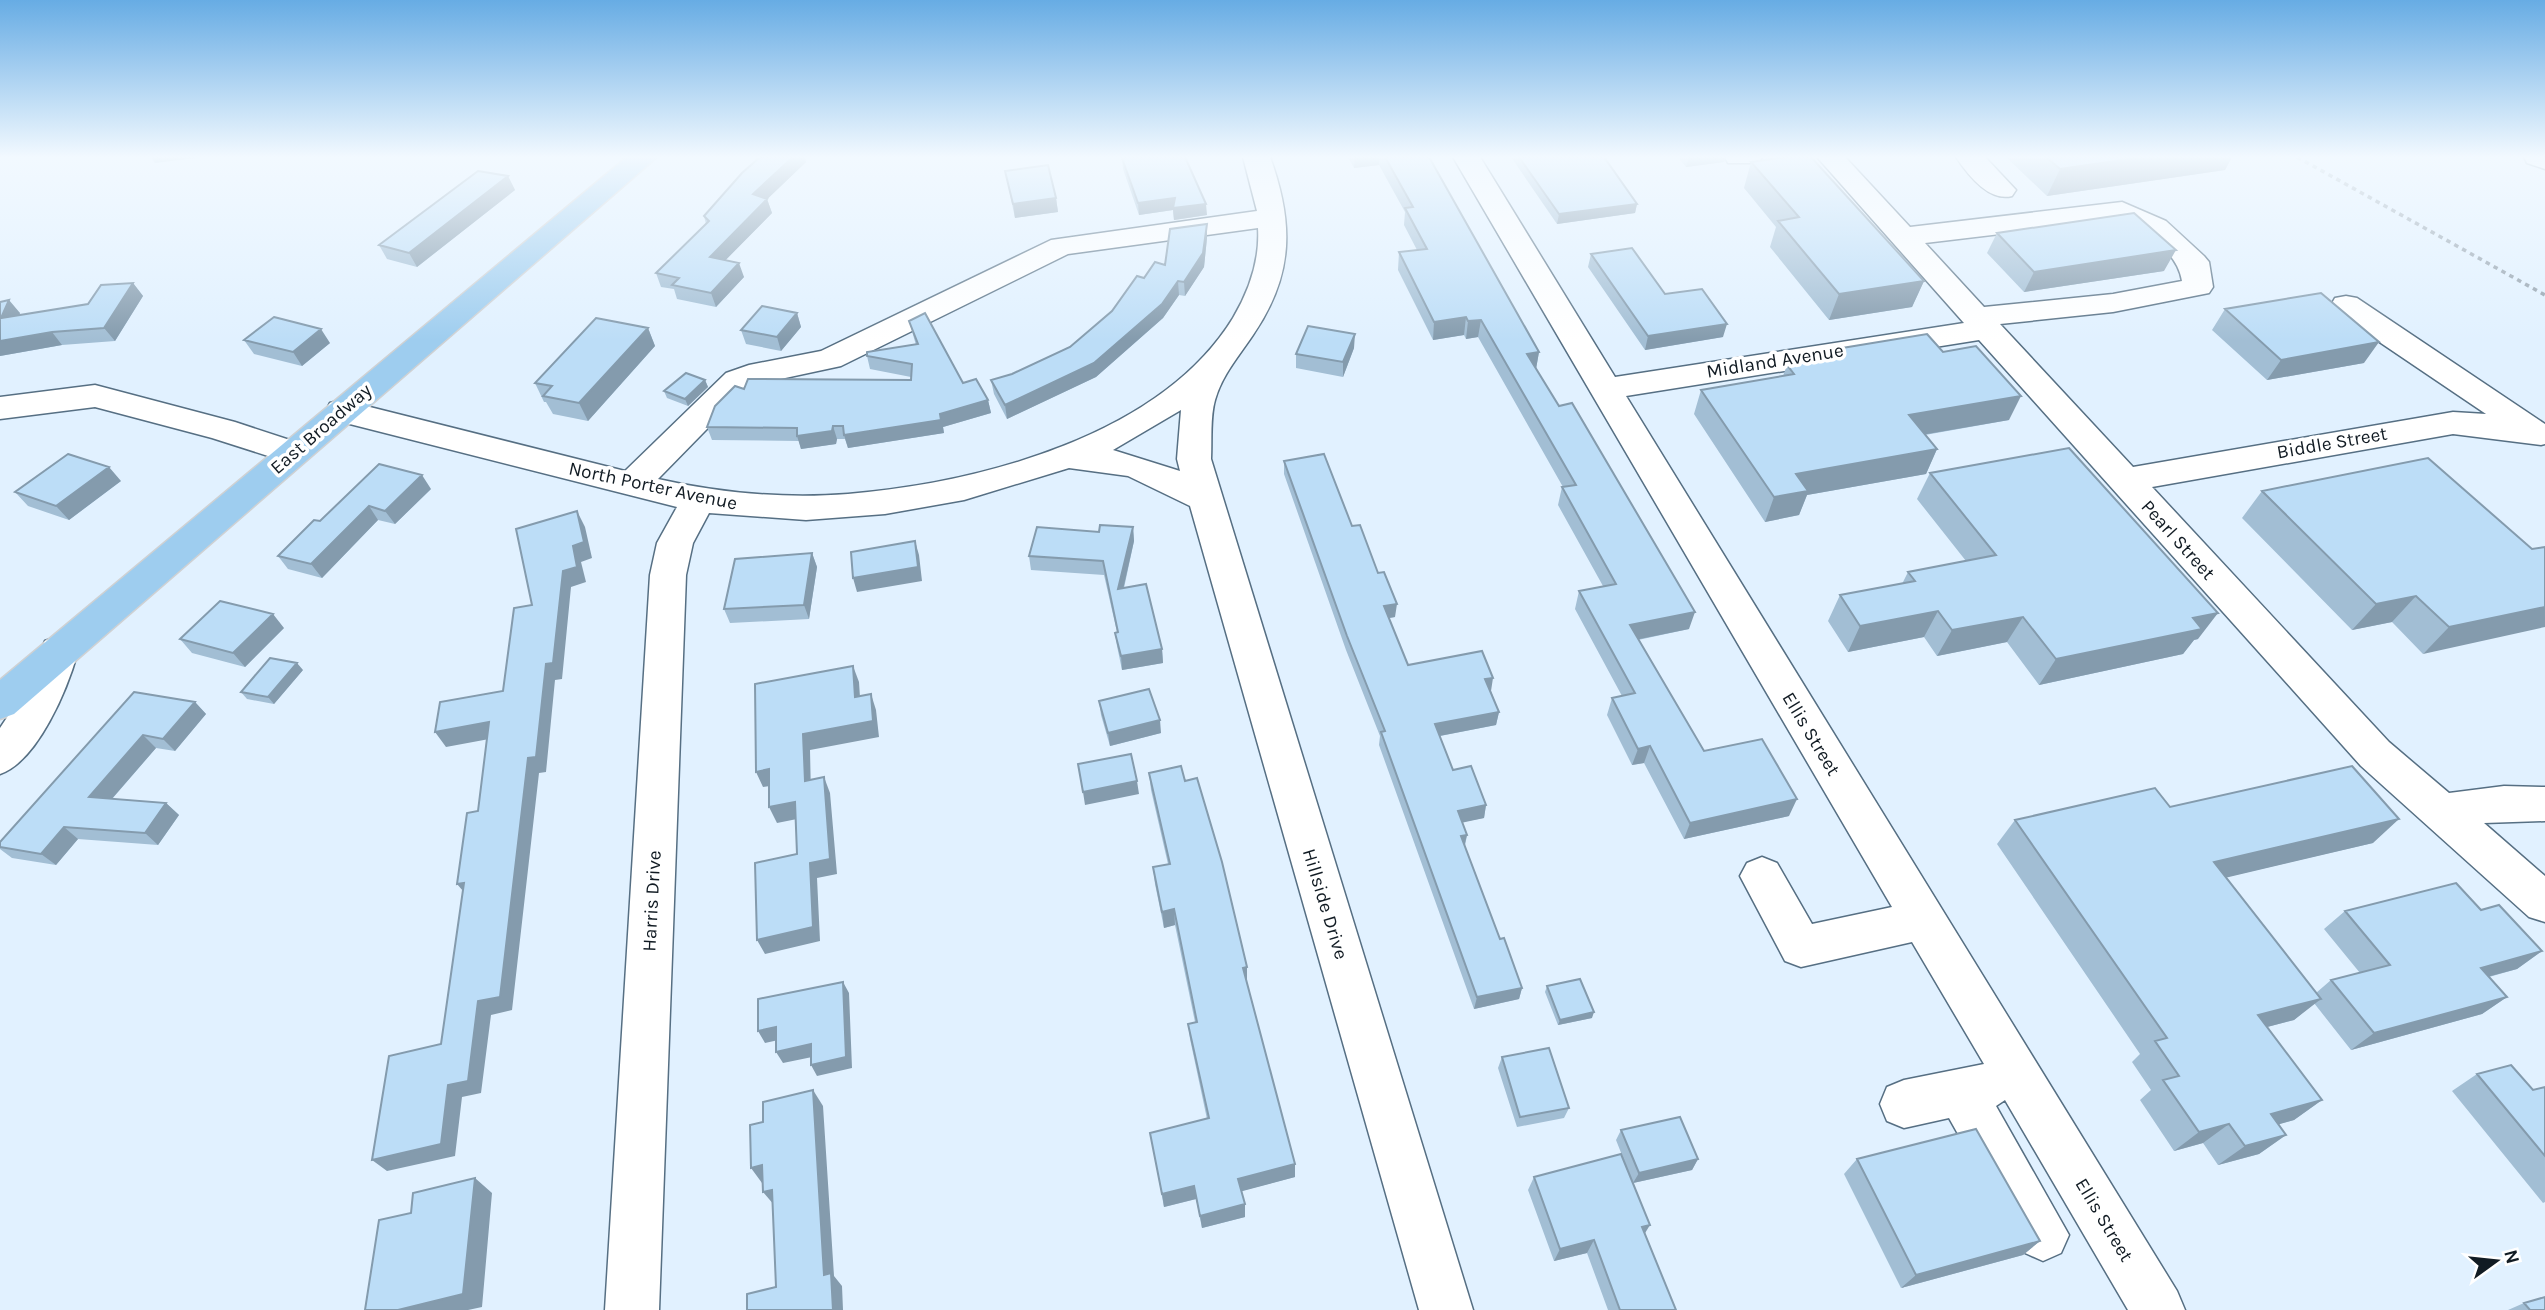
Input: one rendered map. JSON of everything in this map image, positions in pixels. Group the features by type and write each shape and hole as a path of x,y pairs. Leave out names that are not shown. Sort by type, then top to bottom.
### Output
{"main road":[{"name":"East Broadway","path":"0,703 571,218"}],"street":[{"path":"632,484 737,380 749,374 830,359 1049,250 1108,237 1273,218"},
{"name":"North Porter Avenue","path":"342,411 699,499 758,505 865,504 965,489 1068,457 1105,439 1165,404 1215,363 1261,298 1271,264 1274,218"},
{"name":"Ellis Street","path":"1502,218 2158,1310"},
{"name":"Pearl Street","path":"1886,218 2375,754 2545,903"},
{"name":"Midland Avenue","path":"1903,237 2062,218"},
{"name":"Midland Avenue","path":"1604,389 2198,287 2194,262 2156,227 2137,218"},
{"path":"2346,305 2454,380 2543,435"},
{"name":"Hillside Drive","path":"1215,363 1198,401 1194,421 1194,459 1446,1310"},
{"path":"0,408 95,396 209,426 293,453"},
{"name":"Biddle Street","path":"2124,480 2453,424 2488,425 2543,435"},
{"path":"1068,457 1092,457 1146,468 1175,480 1205,499"},
{"name":"Harris Drive","path":"632,1310 668,575 675,544 699,499"},
{"path":"0,757 20,732 43,694 59,651"},
{"path":"2440,811 2504,803 2545,804"},
{"path":"1762,876 1801,947 1923,920"},
{"path":"1904,1104 2019,1079"},
{"path":"1962,1093 2043,1236"},
{"path":"2015,1187 2075,1172"}],"path":[{"path":"2407,218 2545,295"}],"building":[{"path":"415,218 454,218 409,253 379,245"},
{"path":"706,218 748,218 710,257 739,263 711,293 672,285 679,278 656,273 709,221"},
{"path":"1410,218 1463,218 1539,352 1527,354 1559,406 1572,403 1695,612 1630,625 1704,751 1762,739 1797,799 1690,823 1650,746 1638,749 1612,698 1635,693 1579,591 1616,584 1562,487 1576,485 1481,320 1468,321 1466,317 1434,322 1399,252 1427,249"},
{"path":"1793,218 1867,218 1924,281 1839,294 1778,221"},
{"path":"2099,218 2140,218 2176,250 2034,272 1997,233"},
{"path":"1207,224 1203,253 1184,282 1178,281 1162,304 1094,363 1005,405 991,380 1012,374 1070,347 1112,311 1137,276 1144,278 1155,262 1165,265 1170,229"},
{"path":"1632,248 1665,294 1702,289 1727,324 1648,336 1591,254"},
{"path":"133,283 104,328 52,332 0,341 0,302 9,300 1,318 88,304 101,285"},
{"path":"2321,293 2379,342 2281,360 2225,309"},
{"path":"762,306 797,313 777,337 741,330"},
{"path":"925,313 963,383 976,379 988,400 940,414 941,420 844,435 843,426 833,426 832,431 797,436 797,428 707,427 715,406 735,386 744,389 748,379 911,380 912,364 867,356 867,352 918,344 909,321"},
{"path":"274,317 321,329 293,352 244,340"},
{"path":"596,318 648,328 579,403 543,396 552,386 535,383"},
{"path":"1308,326 1355,334 1343,362 1296,354"},
{"path":"1927,334 1943,352 1976,346 2021,396 1909,415 1937,449 1796,474 1808,491 1774,497 1701,390 1794,374 1787,365 1836,357 1830,350"},
{"path":"686,373 705,380 685,399 664,391"},
{"path":"2069,448 2218,613 2193,618 2202,629 2056,659 2023,617 1952,630 1938,611 1860,626 1840,595 1915,581 1908,572 1996,555 1930,473"},
{"path":"68,454 109,467 56,506 15,492"},
{"path":"1324,454 1352,526 1360,525 1378,573 1384,572 1397,604 1384,606 1408,665 1482,651 1493,678 1485,679 1499,712 1435,724 1453,770 1471,766 1486,805 1458,811 1467,835 1461,836 1500,939 1504,938 1522,988 1477,997 1381,732 1385,731 1347,636 1284,461"},
{"path":"2428,458 2532,549 2545,547 2545,607 2449,627 2416,596 2376,604 2262,491"},
{"path":"379,464 422,475 385,511 369,506 311,564 278,556 314,520 320,521"},
{"path":"577,511 584,542 573,546 577,567 563,571 553,663 546,664 536,757 528,758 500,997 478,1001 468,1081 448,1085 441,1144 372,1160 389,1056 441,1044 464,883 457,884 467,813 478,811 489,722 435,732 440,702 503,691 514,608 532,605 516,529"},
{"path":"1100,525 1133,527 1118,589 1146,584 1162,649 1121,656 1103,561 1029,556 1037,527 1099,532"},
{"path":"915,541 918,567 853,578 851,552"},
{"path":"812,553 804,605 724,609 735,559"},
{"path":"220,601 273,614 233,653 180,639"},
{"path":"270,658 297,663 268,697 241,692"},
{"path":"853,666 855,697 871,694 873,721 803,734 805,781 824,777 830,859 810,863 813,927 757,940 755,863 797,854 795,802 769,807 769,769 756,772 755,684"},
{"path":"1149,689 1160,720 1108,733 1099,701"},
{"path":"134,692 195,702 163,739 143,735 89,797 166,803 145,833 64,827 41,854 0,847 0,842"},
{"path":"1131,754 1137,781 1083,792 1078,764"},
{"path":"1181,766 1185,781 1197,778 1222,862 1247,967 1243,968 1295,1164 1238,1179 1245,1204 1200,1216 1194,1186 1162,1194 1150,1133 1209,1118 1188,1024 1197,1022 1174,909 1162,912 1153,867 1170,864 1149,773"},
{"path":"2352,766 2399,819 2214,862 2321,999 2258,1015 2322,1100 2271,1114 2286,1135 2245,1146 2229,1124 2199,1132 2163,1080 2179,1076 2155,1041 2167,1038 2015,820 2155,788 2170,807"},
{"path":"2456,883 2481,910 2499,905 2542,951 2481,968 2507,997 2374,1033 2331,980 2390,965 2345,911"},
{"path":"1580,979 1594,1012 1560,1020 1547,986"},
{"path":"843,982 846,1057 811,1065 811,1044 776,1052 776,1027 758,1031 758,999"},
{"path":"1549,1048 1569,1108 1520,1117 1502,1057"},
{"path":"2511,1065 2533,1090 2545,1087 2545,1156 2477,1074"},
{"path":"813,1090 824,1275 831,1273 833,1310 747,1310 747,1294 776,1287 772,1190 763,1192 762,1165 751,1168 750,1125 763,1122 763,1102"},
{"path":"1680,1117 1698,1159 1639,1173 1621,1130"},
{"path":"1976,1129 2040,1241 1916,1275 1857,1159"},
{"path":"1621,1154 1650,1225 1642,1227 1676,1310 1620,1310 1594,1240 1560,1249 1534,1177"},
{"path":"475,1178 463,1294 398,1310 365,1310 379,1220 411,1213 413,1193"},
{"path":"2545,1297 2545,1310 2530,1310 2524,1303"}]}
